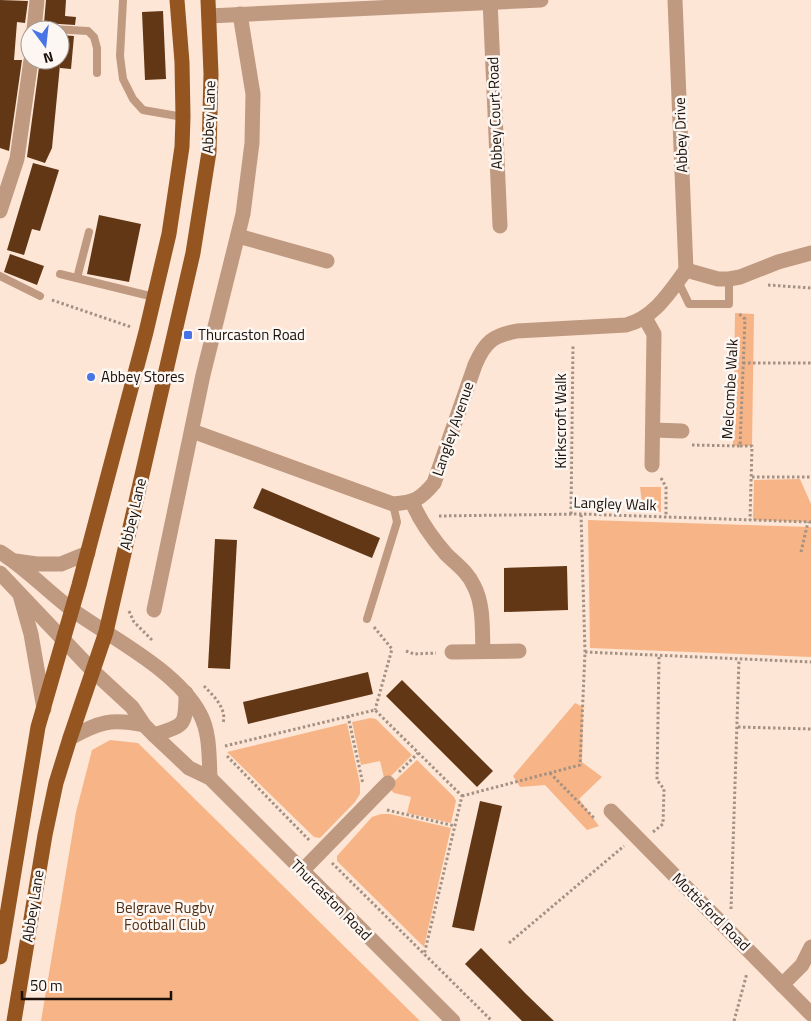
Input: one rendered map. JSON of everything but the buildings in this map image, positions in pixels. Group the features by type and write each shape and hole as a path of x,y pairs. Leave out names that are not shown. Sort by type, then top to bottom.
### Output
{"main road":[{"name":"Abbey Lane","path":"0,957 38,727 88,553 146,332 169,234 182,147 182,62 177,0"},
{"path":"177,0 190,0"},
{"name":"Abbey Lane","path":"14,1021 45,835 56,783 106,632 193,253 209,152 211,74 208,0"}],"street":[{"path":"35,20 37,0"},
{"path":"209,16 541,0"},
{"name":"Abbey Drive","path":"675,0 682,275"},
{"name":"Abbey Court Road","path":"490,2 500,226"},
{"path":"154,610 203,375 243,214 252,143 253,94 240,14"},
{"path":"0,211 17,159 30,70"},
{"path":"238,236 327,261"},
{"path":"682,275 729,279 811,253"},
{"name":"Langley Avenue","path":"415,509 434,483 475,365 481,351 490,340 503,334 517,331 626,325 645,318 656,308 682,275"},
{"path":"645,318 654,334 652,465"},
{"path":"653,430 682,431"},
{"path":"192,431 393,504 415,509 446,553 468,575 475,587 480,602 483,651"},
{"path":"0,552 13,560 71,609 165,674 186,692 200,714 205,727 210,778"},
{"path":"13,560 36,564 61,564 88,553"},
{"name":"Thurcaston Road","path":"0,573 62,640 132,707 149,730 189,768 210,778 453,1021"},
{"name":"Thurcaston Road","path":"19,593 31,634 44,709"},
{"path":"453,652 519,651"},
{"path":"70,738 83,730 106,722 124,721 149,730 176,728 183,723 186,715 186,692"},
{"path":"302,871 388,783"},
{"name":"Mottisford Road","path":"611,811 811,1014"},
{"path":"782,985 802,965 811,947"}],"lane":[{"path":"122,0 120,56 123,79 133,99 143,110 183,117"},
{"path":"70,31 88,32 94,37 97,48 97,73"},
{"path":"77,278 89,232"},
{"path":"60,274 154,297"},
{"path":"682,275 690,304 729,304 729,279"},
{"path":"0,276 40,296"},
{"path":"367,619 397,522 393,504"}],"path":[{"path":"750,273 761,284 811,288"},
{"path":"40,296 146,332"},
{"name":"Melcombe Walk","path":"682,431 686,445 740,446 745,319 729,304"},
{"name":"Kirkscroft Walk","path":"571,514 573,328"},
{"path":"743,363 811,363"},
{"path":"740,446 752,446 750,520"},
{"path":"652,465 666,487 666,517"},
{"path":"752,477 811,477"},
{"name":"Langley Walk","path":"415,509 809,522"},
{"path":"462,796 580,765 585,652 581,514"},
{"path":"801,552 809,522"},
{"path":"367,619 392,649 375,710"},
{"path":"406,651 414,654 453,652"},
{"path":"585,652 660,657 811,662"},
{"path":"509,944 638,839 663,824 664,788 657,780 660,657"},
{"path":"720,922 731,913 739,660"},
{"path":"348,716 367,805 455,826"},
{"path":"738,727 811,729"},
{"path":"388,783 418,753"},
{"path":"234,765 492,1021"},
{"path":"550,773 596,820 611,811"},
{"path":"734,1021 752,954"}],"green space":[{"path":"735,313 754,314 752,446 733,446"},
{"path":"800,479 811,504 811,522 753,520 754,480"},
{"path":"640,487 661,487 661,512 643,512"},
{"path":"588,520 811,527 811,657 590,648"},
{"path":"575,703 583,707 582,762 602,777 579,799 599,826 587,830 545,785 520,787 513,776"},
{"path":"371,718 376,719 412,755 385,782 380,761 361,765 352,722"},
{"path":"347,723 360,784 360,794 355,802 320,838 314,837 227,752"},
{"name":"Belgrave Rugby Football Club","path":"110,740 138,743 420,1021 41,1021 76,812 92,750"},
{"path":"417,760 454,797 456,801 451,823 407,813 411,797 394,793 388,787"},
{"path":"390,814 451,828 424,947 337,861 337,856 372,817"}],"place":[{"name":"Thurcaston Road","path":"188,335"},
{"name":"Abbey Stores","path":"91,377"}]}
